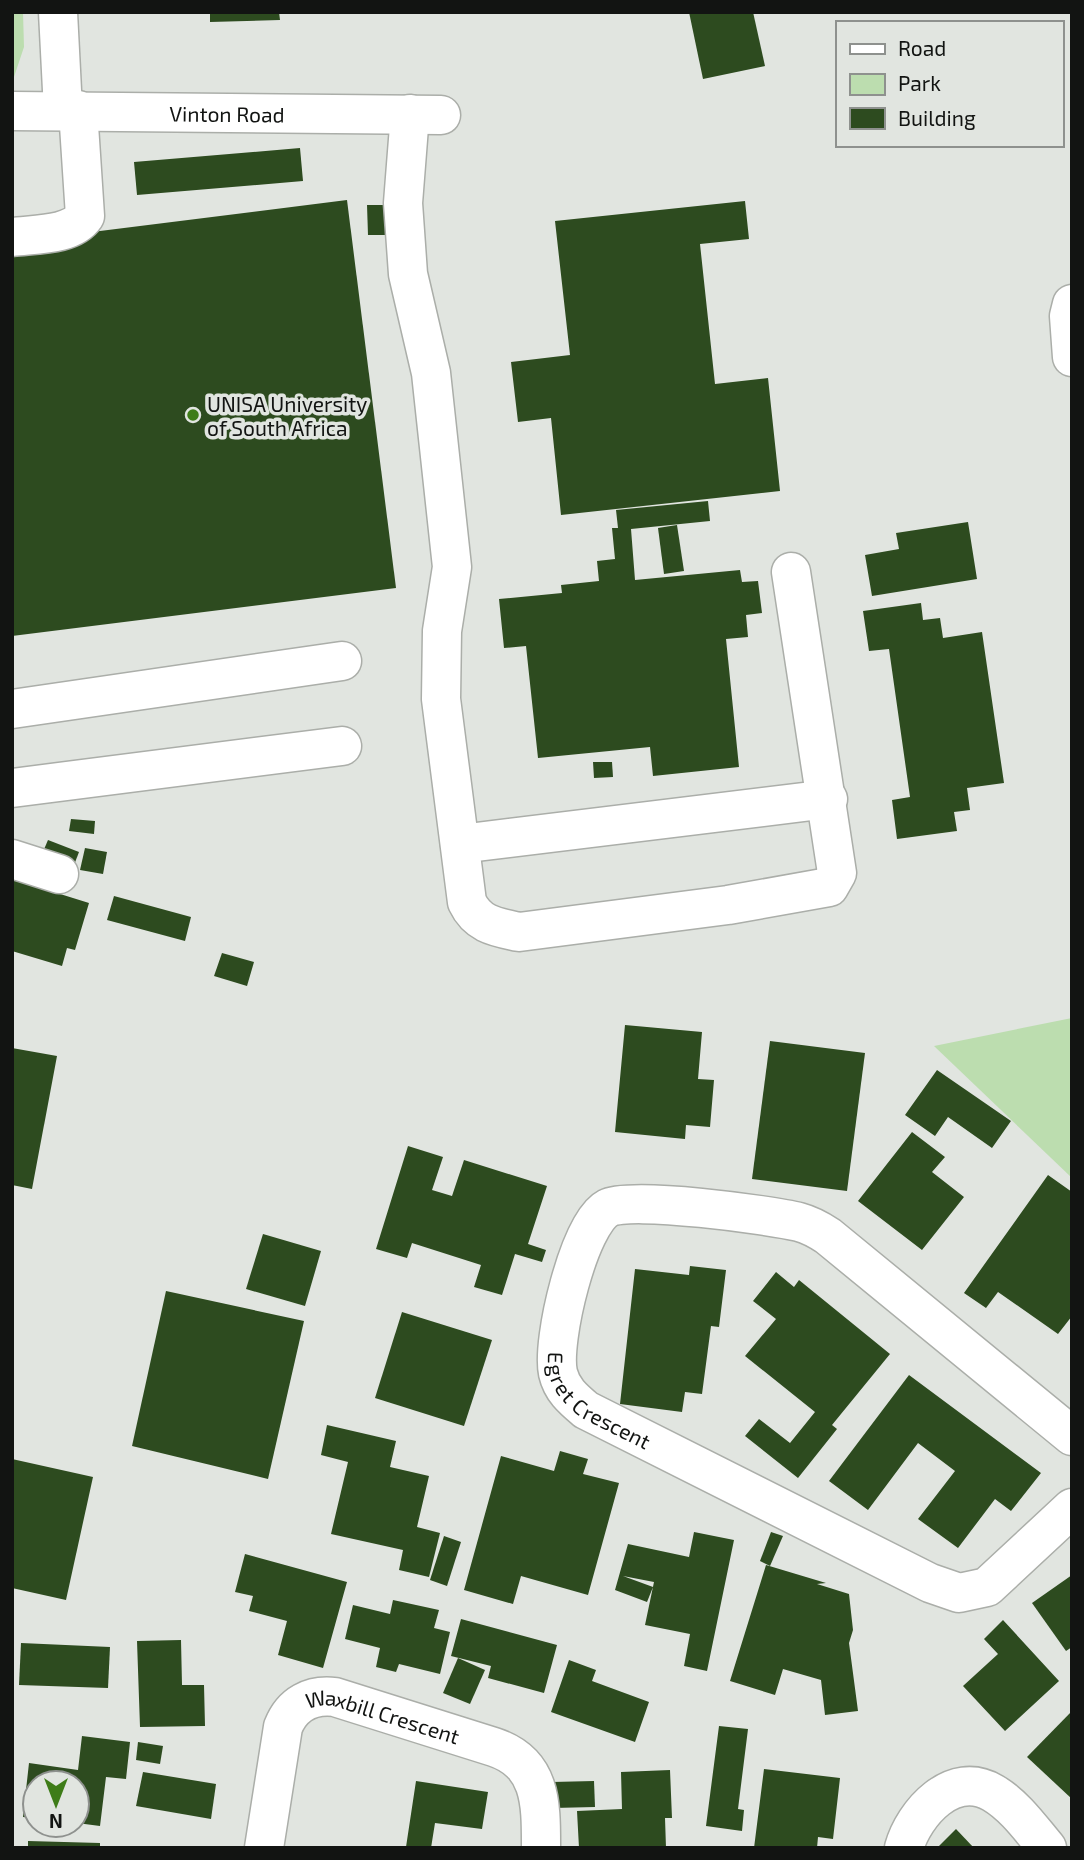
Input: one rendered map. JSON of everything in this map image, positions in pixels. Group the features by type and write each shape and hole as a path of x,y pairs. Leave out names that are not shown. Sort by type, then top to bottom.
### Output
{"street":[{"path":"12,237 66,230 78,226 85,216 58,12"},
{"name":"Vinton Road","path":"12,111 425,115 404,219 411,295 431,373 452,568 440,666 444,734 460,845"},
{"path":"1072,304 1069,316 1072,357"},
{"path":"791,572 828,799 838,873 829,887 727,905 519,932 488,925 474,916 467,902 460,845 828,799"},
{"path":"12,709 342,661"},
{"path":"12,788 342,746"},
{"path":"12,859 59,874"},
{"name":"Egret Crescent","path":"1072,1436 828,1236 796,1222 638,1204 610,1206 600,1213 588,1233 564,1302 555,1347 558,1374 568,1394 586,1410 930,1584 958,1592 988,1587 1072,1508"},
{"name":"Waxbill Crescent","path":"264,1848 285,1720 299,1704 310,1698 326,1696 494,1746 515,1756 533,1776 540,1813 541,1848"},
{"path":"904,1848 913,1822 928,1805 949,1792 974,1788 985,1789 1002,1799 1047,1848"}],"green space":[{"path":"12,12 23,12 24,47 12,83"},
{"path":"1072,1018 1072,1178 934,1046"}],"building":[{"path":"210,12 279,12 280,20 210,22"},
{"path":"689,12 753,12 765,66 703,79"},
{"path":"300,148 303,181 137,195 134,162"},
{"name":"UNISA University of South Africa","path":"347,200 396,588 12,636 12,242"},
{"path":"745,201 749,239 700,244 715,384 768,378 780,491 561,515 551,418 518,422 511,362 570,355 555,221"},
{"path":"367,205 386,205 386,235 368,235"},
{"path":"708,501 710,521 631,529 635,580 740,570 742,582 758,581 762,613 746,615 748,637 726,639 739,767 653,776 650,747 538,758 526,646 504,648 499,599 562,593 561,585 599,581 597,561 615,559 612,528 618,528 616,510"},
{"path":"968,522 977,579 872,596 865,555 899,549 896,533"},
{"path":"677,525 684,571 664,574 658,528"},
{"path":"921,603 923,620 940,618 943,638 982,632 1004,783 967,788 970,810 954,812 957,831 897,839 892,800 910,797 889,649 869,651 863,611"},
{"path":"593,762 612,762 613,777 594,778"},
{"path":"71,819 95,821 94,834 69,831"},
{"path":"48,840 79,852 71,873 39,861"},
{"path":"85,848 107,852 103,874 80,870"},
{"path":"12,879 89,903 75,950 67,948 62,966 12,951"},
{"path":"114,896 191,917 185,941 107,920"},
{"path":"222,953 254,962 247,986 214,976"},
{"path":"625,1025 702,1032 698,1079 714,1080 710,1127 686,1125 685,1139 615,1132"},
{"path":"770,1041 865,1053 847,1191 752,1179"},
{"path":"12,1048 57,1056 32,1189 12,1185"},
{"path":"937,1070 1011,1121 992,1148 948,1117 935,1136 905,1115"},
{"path":"912,1132 945,1157 932,1172 964,1197 922,1250 858,1201"},
{"path":"408,1146 443,1157 432,1190 452,1196 464,1160 547,1186 528,1244 546,1250 542,1262 515,1254 502,1295 474,1287 481,1265 412,1243 407,1258 376,1249"},
{"path":"1048,1175 1072,1192 1072,1316 1058,1334 998,1292 986,1308 964,1293"},
{"path":"263,1234 321,1251 305,1306 246,1289"},
{"path":"690,1266 726,1270 719,1327 711,1326 702,1394 685,1392 682,1412 620,1404 635,1269 689,1275"},
{"path":"776,1272 794,1287 799,1280 890,1354 832,1425 837,1429 798,1478 745,1436 759,1419 790,1443 815,1412 745,1356 776,1319 753,1301"},
{"path":"166,1291 304,1321 268,1479 132,1446"},
{"path":"402,1312 492,1340 464,1426 375,1398"},
{"path":"909,1375 1041,1473 1011,1511 995,1499 958,1548 918,1519 955,1471 918,1443 868,1510 829,1481"},
{"path":"327,1425 396,1441 390,1467 429,1476 417,1527 440,1533 429,1577 399,1570 403,1550 331,1534 348,1462 321,1455"},
{"path":"560,1451 588,1459 583,1474 619,1483 588,1595 521,1576 513,1604 464,1590 501,1456 554,1471"},
{"path":"12,1459 93,1477 66,1600 12,1588"},
{"path":"694,1532 734,1540 707,1671 684,1666 690,1634 645,1625 653,1587 647,1602 615,1590 628,1544 689,1557","holes":["623,1576 654,1582 653,1587"]},
{"path":"771,1532 783,1536 770,1566 760,1561"},
{"path":"444,1536 461,1542 447,1586 430,1580"},
{"path":"245,1554 347,1582 323,1668 278,1655 287,1621 249,1611 253,1596 235,1592"},
{"path":"766,1565 826,1583 817,1584 849,1594 853,1630 849,1643 858,1711 825,1715 821,1680 783,1669 775,1695 730,1681"},
{"path":"1072,1575 1072,1647 1066,1651 1032,1603"},
{"path":"393,1600 439,1610 434,1628 450,1632 440,1674 399,1664 396,1672 376,1667 380,1648 345,1639 353,1605 390,1614"},
{"path":"461,1619 557,1645 544,1693 488,1678 491,1666 451,1656"},
{"path":"1003,1620 1059,1681 1005,1731 963,1686 998,1654 984,1639"},
{"path":"181,1640 182,1685 204,1685 205,1726 140,1727 137,1641"},
{"path":"21,1643 110,1647 108,1688 19,1685"},
{"path":"458,1658 485,1670 470,1704 443,1693"},
{"path":"569,1660 596,1670 592,1681 649,1702 635,1742 551,1712"},
{"path":"1072,1711 1072,1799 1027,1757"},
{"path":"719,1726 748,1729 738,1809 744,1810 742,1831 706,1826"},
{"path":"82,1736 130,1742 126,1779 106,1777 100,1826 91,1825 91,1769 78,1769"},
{"path":"138,1742 163,1746 160,1764 136,1760"},
{"path":"29,1763 71,1769 28,1769"},
{"path":"764,1769 840,1778 833,1839 818,1837 817,1848 754,1848"},
{"path":"670,1770 672,1818 665,1818 666,1848 579,1848 577,1811 622,1809 621,1772"},
{"path":"143,1772 216,1784 211,1819 136,1806"},
{"path":"416,1781 488,1792 482,1829 435,1823 431,1848 406,1847"},
{"path":"594,1781 595,1807 553,1808 552,1782"},
{"path":"956,1829 974,1848 937,1848"},
{"path":"28,1841 100,1843 100,1848 28,1848"}],"place":[{"name":"UNISA University of South Africa","path":"193,415"}]}
